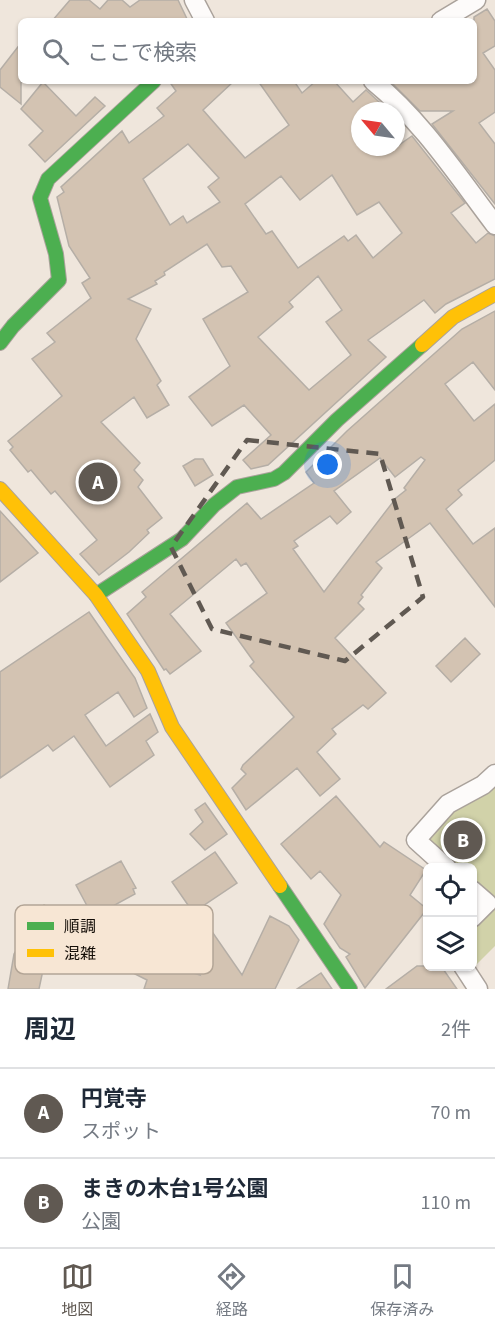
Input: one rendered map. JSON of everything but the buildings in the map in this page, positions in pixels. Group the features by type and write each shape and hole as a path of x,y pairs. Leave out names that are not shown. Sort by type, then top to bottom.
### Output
{"street":[{"path":"194,0 203,18"},
{"path":"446,18 476,0"},
{"path":"0,343 12,326 59,280 56,254 39,198 42,189 48,179 151,84"},
{"path":"377,84 399,102 422,129 495,225"},
{"path":"96,595 182,539 214,505 237,487 274,479 284,473 336,420 453,316 495,294"},
{"path":"0,489 96,595 148,671 172,727 350,989"},
{"path":"442,863 416,840 448,804 483,785 495,774"},
{"path":"477,894 488,903 477,913"},
{"path":"466,971 478,989"}],"highlighted area":[{"path":"247,440 380,454 423,597 345,661 212,629 171,547"}],"green space":[{"path":"495,787 495,899 477,883 477,863 453,863 431,845 430,836 454,808"},
{"path":"495,906 495,946 477,964 477,924"}],"traffic: fast":[{"path":"0,343 13,326 59,280 56,254 40,198 48,179 151,84"},
{"path":"96,595 182,539 214,505 237,487 274,479 284,473 337,420 422,345"},
{"path":"280,886 350,989"}],"traffic: slow":[{"path":"422,345 453,317 495,294"},
{"path":"0,489 96,595 148,671 172,727 280,886"}],"place":[{"name":"円覚寺","path":"98,482"},
{"name":"まきの木台1号公園","path":"463,840"}]}
